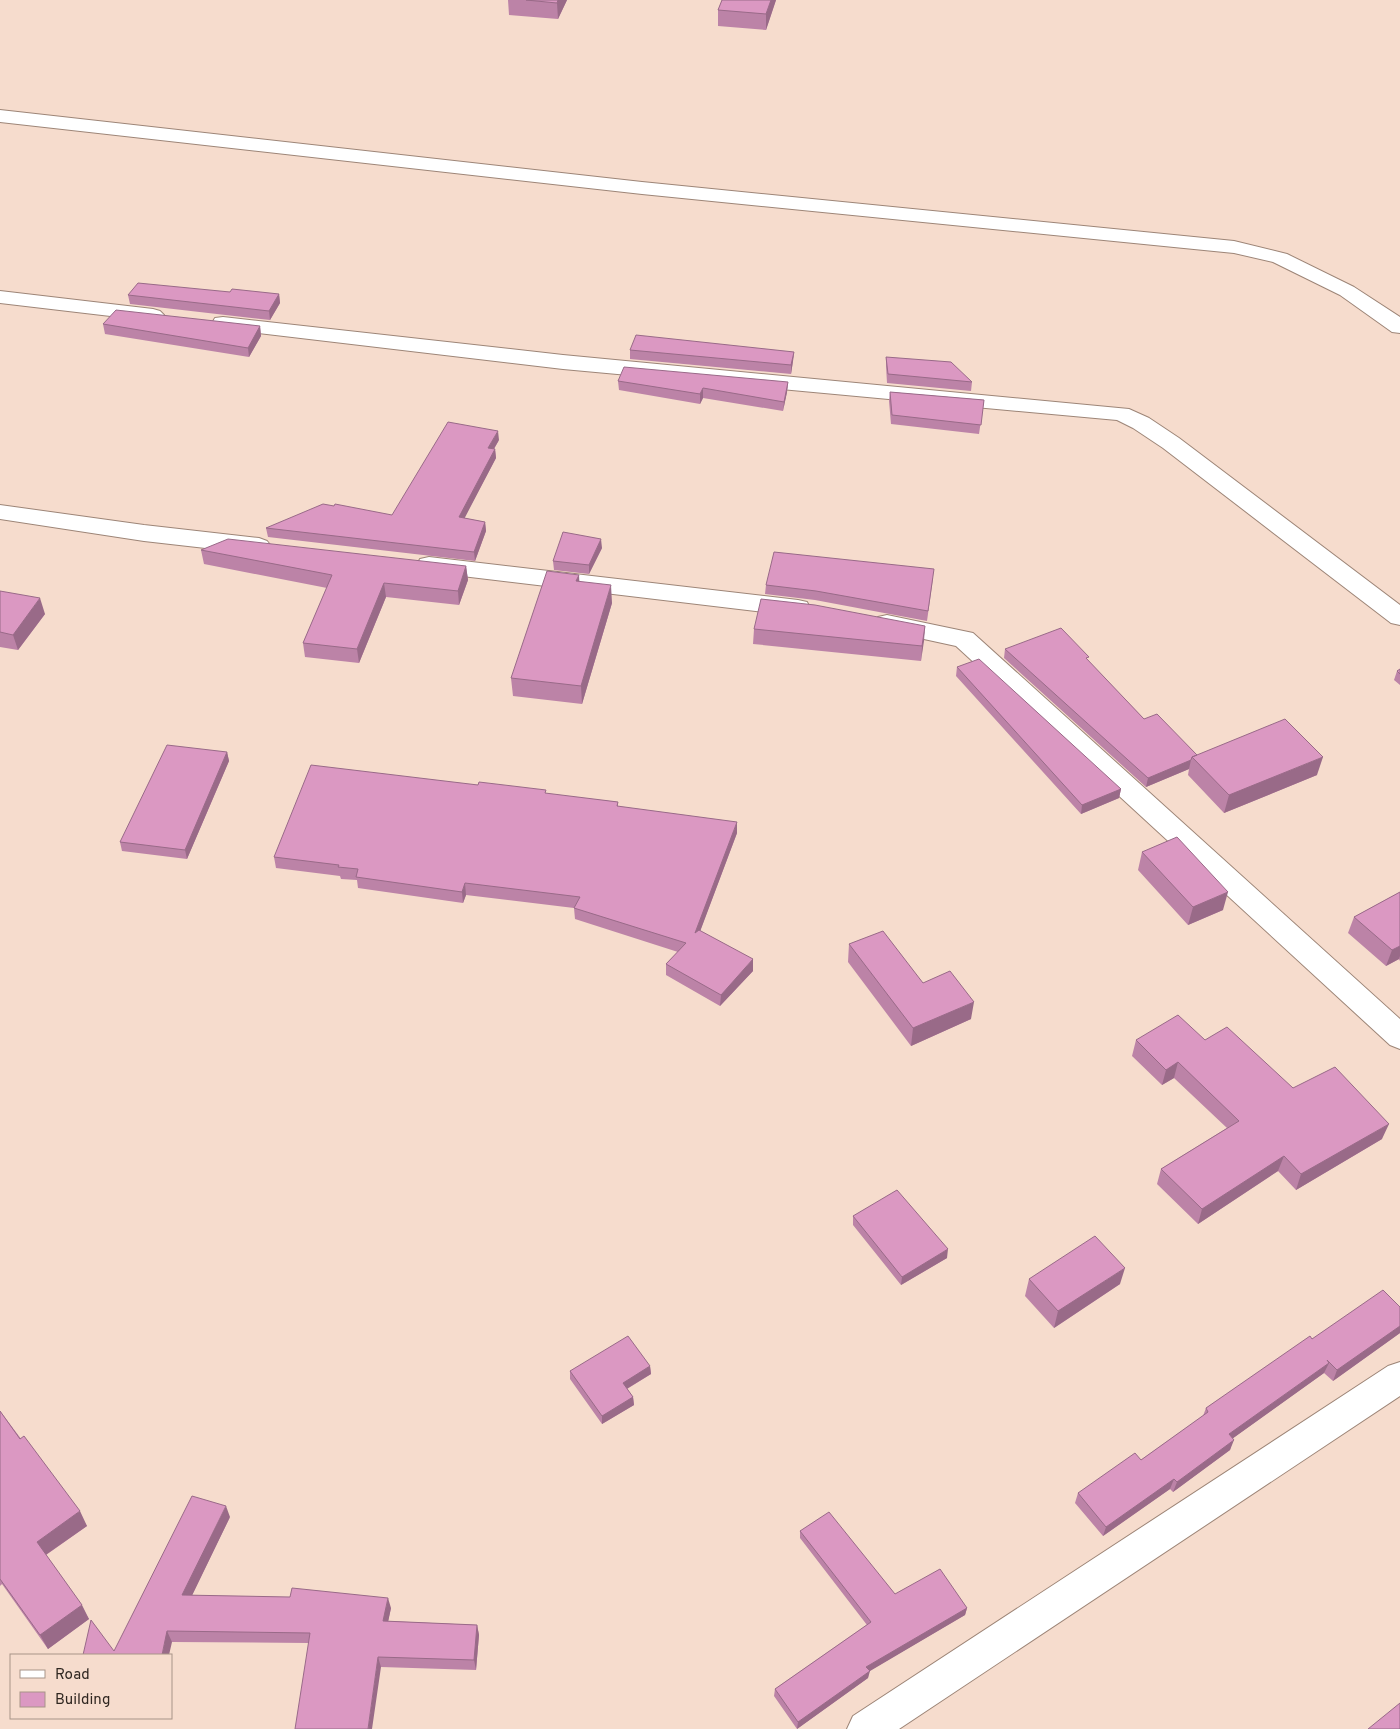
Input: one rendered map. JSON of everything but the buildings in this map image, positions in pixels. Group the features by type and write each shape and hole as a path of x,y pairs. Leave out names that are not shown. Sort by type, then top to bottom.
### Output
{"street":[{"path":"0,116 642,188 1234,247 1289,262 1347,290 1400,327"},
{"path":"0,297 168,316"},
{"path":"208,321 573,363 1121,414 1141,423 1171,443 1196,464 1400,617"},
{"path":"0,512 144,533 282,549"},
{"path":"410,563 824,612"},
{"path":"861,618 964,639 1400,1037"},
{"path":"866,1729 1400,1377"}]}
